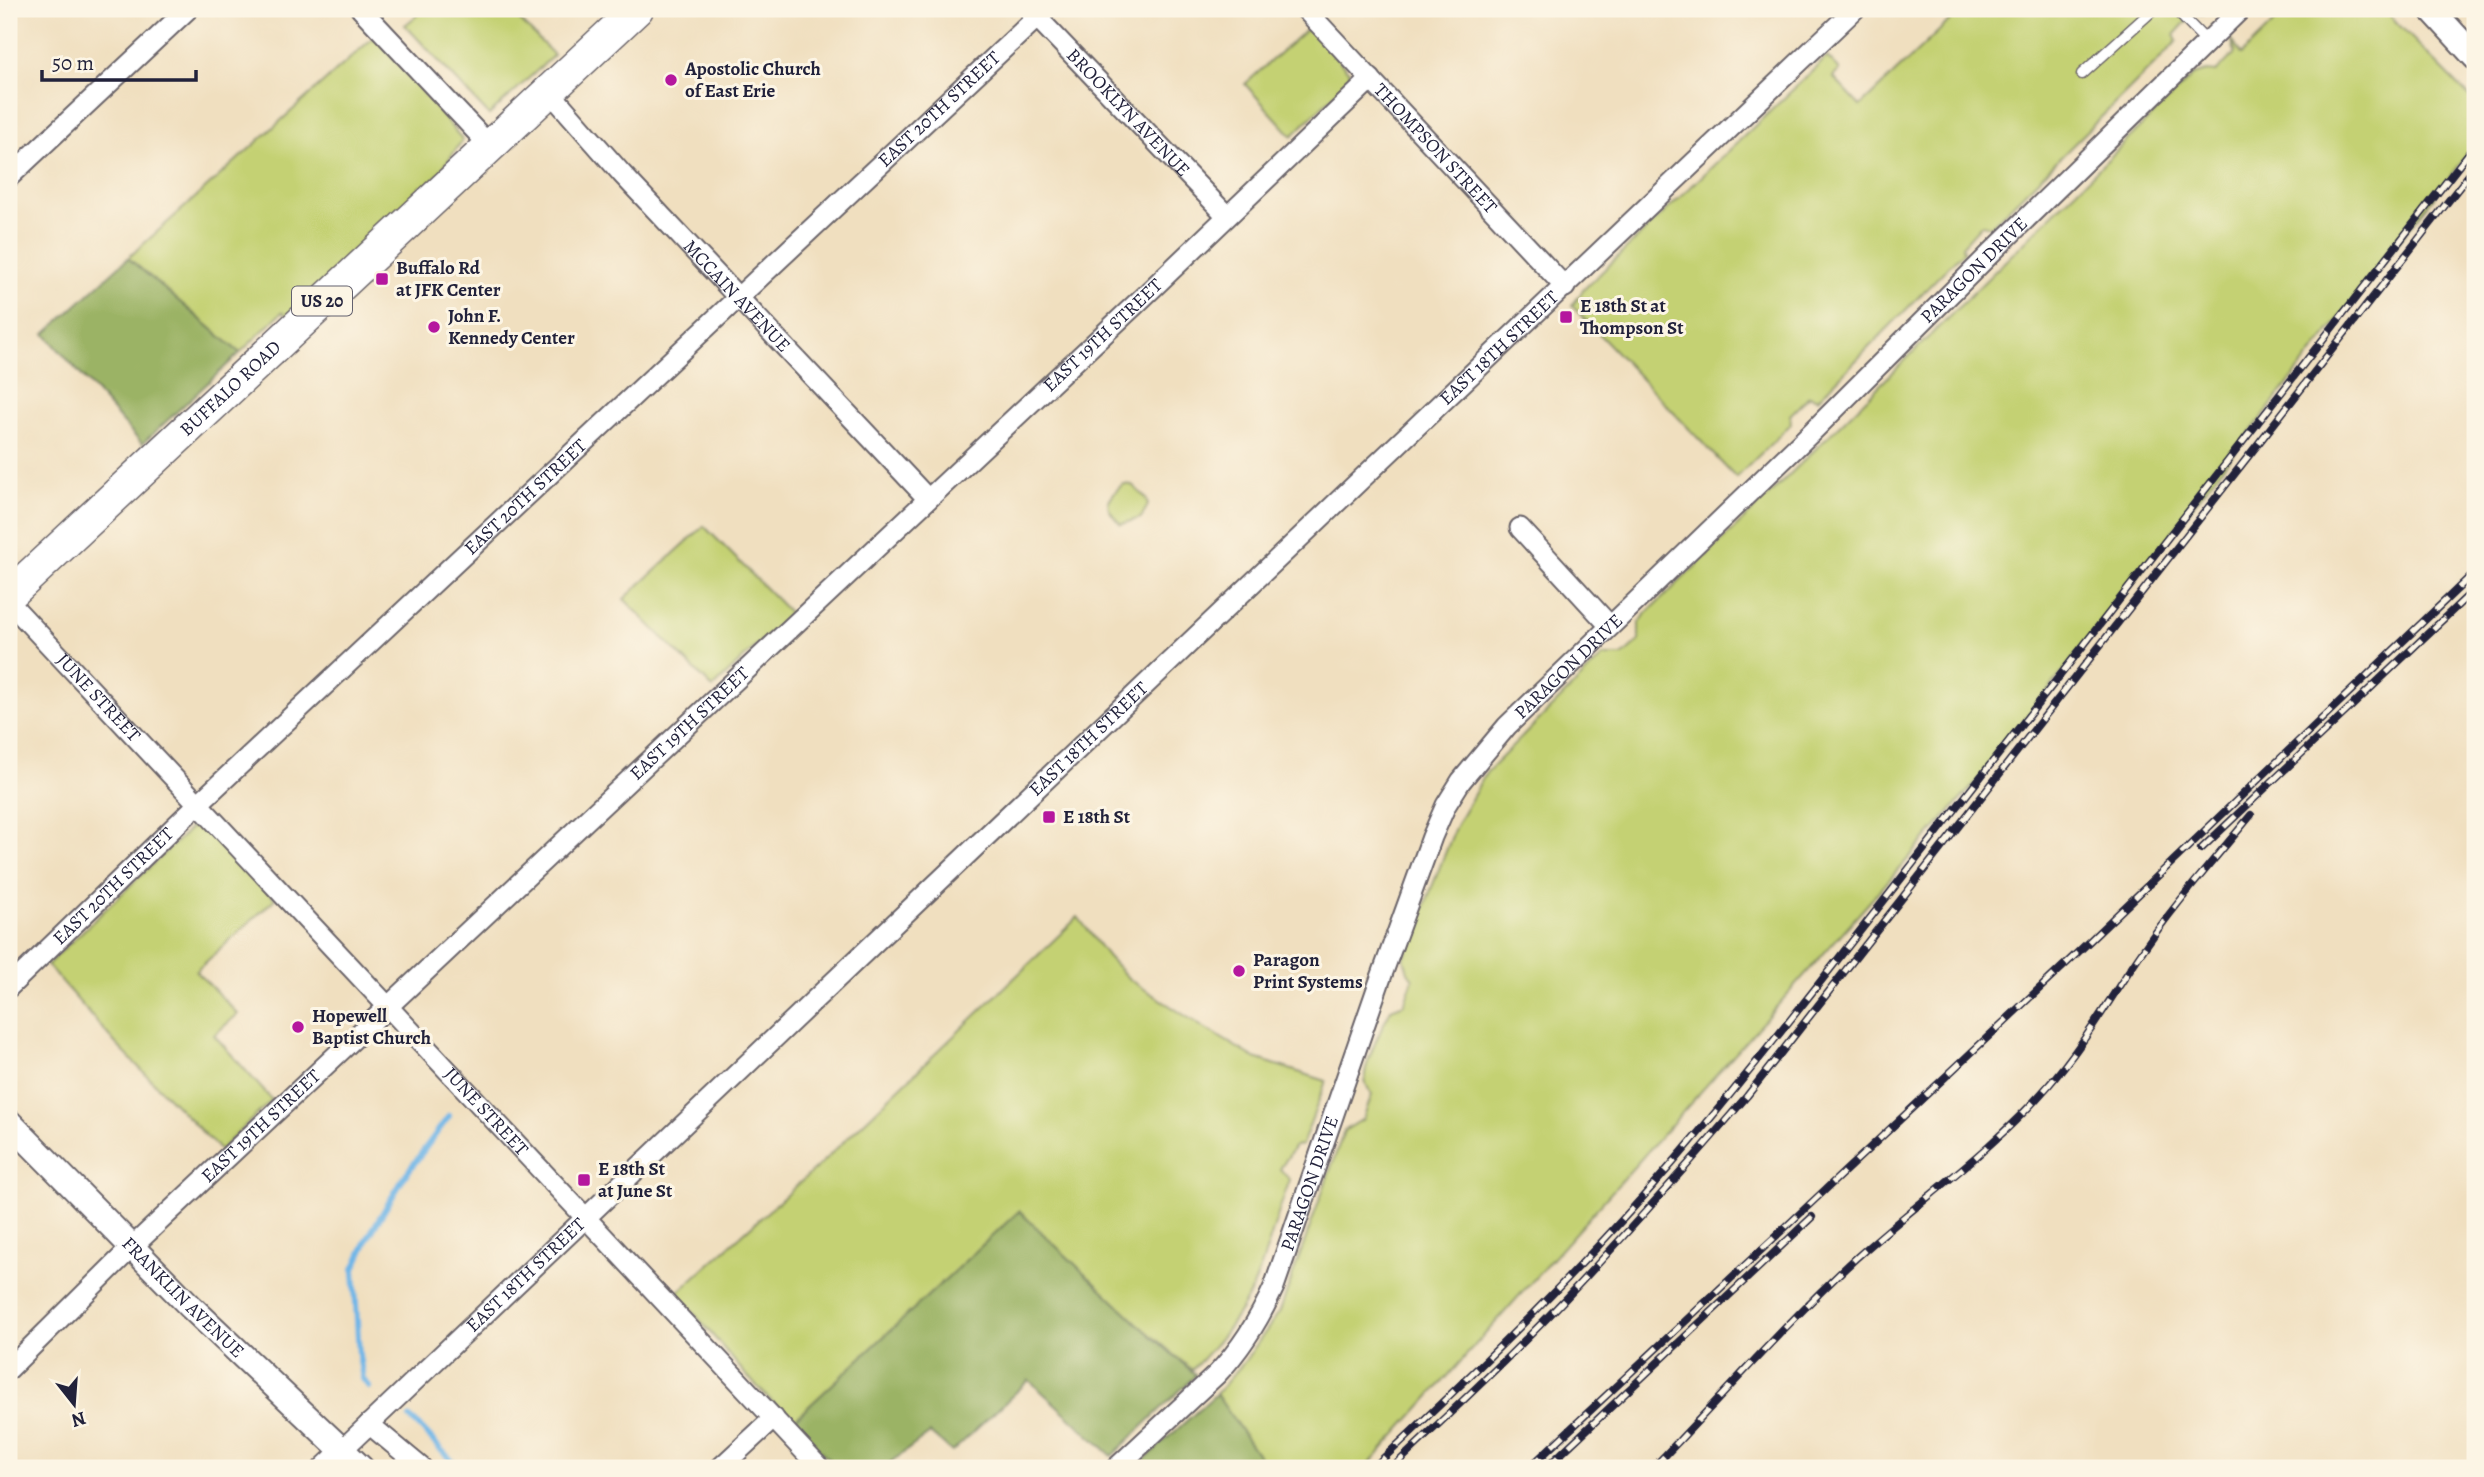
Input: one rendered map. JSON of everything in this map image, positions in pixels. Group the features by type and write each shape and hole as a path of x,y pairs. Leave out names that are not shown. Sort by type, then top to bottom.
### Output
{"main road":[{"name":"BUFFALO ROAD","path":"9,595 637,9"}],"street":[{"path":"9,177 188,9"},
{"path":"361,9 490,146"},
{"name":"THOMPSON STREET","path":"1305,9 1565,287"},
{"name":"EAST 18TH STREET","path":"323,1468 1855,9"},
{"name":"PARAGON DRIVE","path":"1116,1468 1225,1366 1260,1317 1274,1287 1417,876 1446,805 1477,759 1507,726 1815,429 2241,9"},
{"path":"2431,9 2475,57"},
{"name":"BROOKLYN AVENUE","path":"1037,12 1227,216"},
{"name":"EAST 20TH STREET","path":"9,987 198,804 738,298 1037,12"},
{"name":"EAST 19TH STREET","path":"9,1369 131,1248 1371,79"},
{"name":"MCCAIN AVENUE","path":"549,91 613,164 928,499"},
{"path":"1520,528 1610,626"},
{"name":"JUNE STREET","path":"9,601 820,1468"},
{"name":"FRANKLIN AVENUE","path":"9,1122 131,1248 361,1468"},
{"path":"720,1468 774,1418"},
{"path":"369,1423 422,1468"}],"lane":[{"path":"2082,74 2154,9"},
{"path":"2175,9 2206,41"}],"green space":[{"path":"425,9 509,9 554,55 489,115 405,25"},
{"path":"1962,9 2209,9 2203,14 2194,13 2174,35 2177,41 2162,57 1991,226 1982,224 1962,246 1963,252 1818,399 1809,396 1790,415 1791,424 1736,478 1572,306 1584,289 1827,57 1840,70 1833,77 1860,106"},
{"path":"2288,9 2392,9 2391,17 2475,102 2475,145 1979,779 1366,1468 1267,1468 1216,1394 1245,1361 1280,1311 1344,1131 1363,1119 1372,1095 1365,1077 1372,1050 1391,1009 1404,1004 1413,979 1404,958 1456,826 1486,773 1603,656 1622,656 1639,641 1639,624 1645,615 2193,75 2207,71 2216,72 2235,53 2231,38 2241,55"},
{"path":"1309,27 1351,74 1351,78 1292,136 1245,84"},
{"path":"375,36 462,139 461,142 438,175 287,316 282,312 240,353 128,258"},
{"path":"128,258 240,353 142,444 45,334"},
{"path":"1123,484 1132,485 1146,498 1148,505 1141,518 1121,524 1111,513 1108,504 1112,495"},
{"path":"704,526 790,613 713,688 624,599"},
{"path":"197,822 275,899 196,971 238,1014 214,1035 272,1100 220,1150 116,1044 47,965"},
{"path":"1078,917 1108,957 1129,979 1255,1058 1326,1081 1302,1145 1295,1146 1280,1169 1290,1180 1263,1261 1241,1310 1192,1370 1137,1323 1019,1211 792,1422 746,1375 677,1293 814,1170"},
{"path":"1019,1211 1196,1375 1112,1456 1029,1380 952,1452 930,1433 883,1468 837,1468 792,1422"},
{"path":"1216,1394 1267,1468 1135,1468"}],"waterway":[{"path":"369,1387 363,1379 359,1355 354,1269 369,1236 404,1177 449,1116"},
{"path":"410,1418 461,1468"}],"railway":[{"path":"1373,1468 1562,1284 1647,1193 1718,1109 2475,145"},
{"path":"1392,1468 1558,1306 1747,1096 2475,167"},
{"path":"1529,1468 2073,957 2475,572"},
{"path":"2201,849 2475,589"},
{"path":"1653,1468 1829,1284 2003,1133 2048,1086 2084,1039 2166,919 2251,815"},
{"path":"1546,1468 1812,1217"}],"place":[{"name":"Apostolic Church of East Erie","path":"671,80"},
{"name":"Buffalo Rd at JFK Center","path":"382,279"},
{"name":"E 18th St at Thompson St","path":"1566,317"},
{"name":"John F. Kennedy Center","path":"434,327"},
{"name":"E 18th St","path":"1049,817"},
{"name":"Paragon Print Systems","path":"1239,971"},
{"name":"Hopewell Baptist Church","path":"298,1027"},
{"name":"E 18th St at June St","path":"584,1180"}]}
